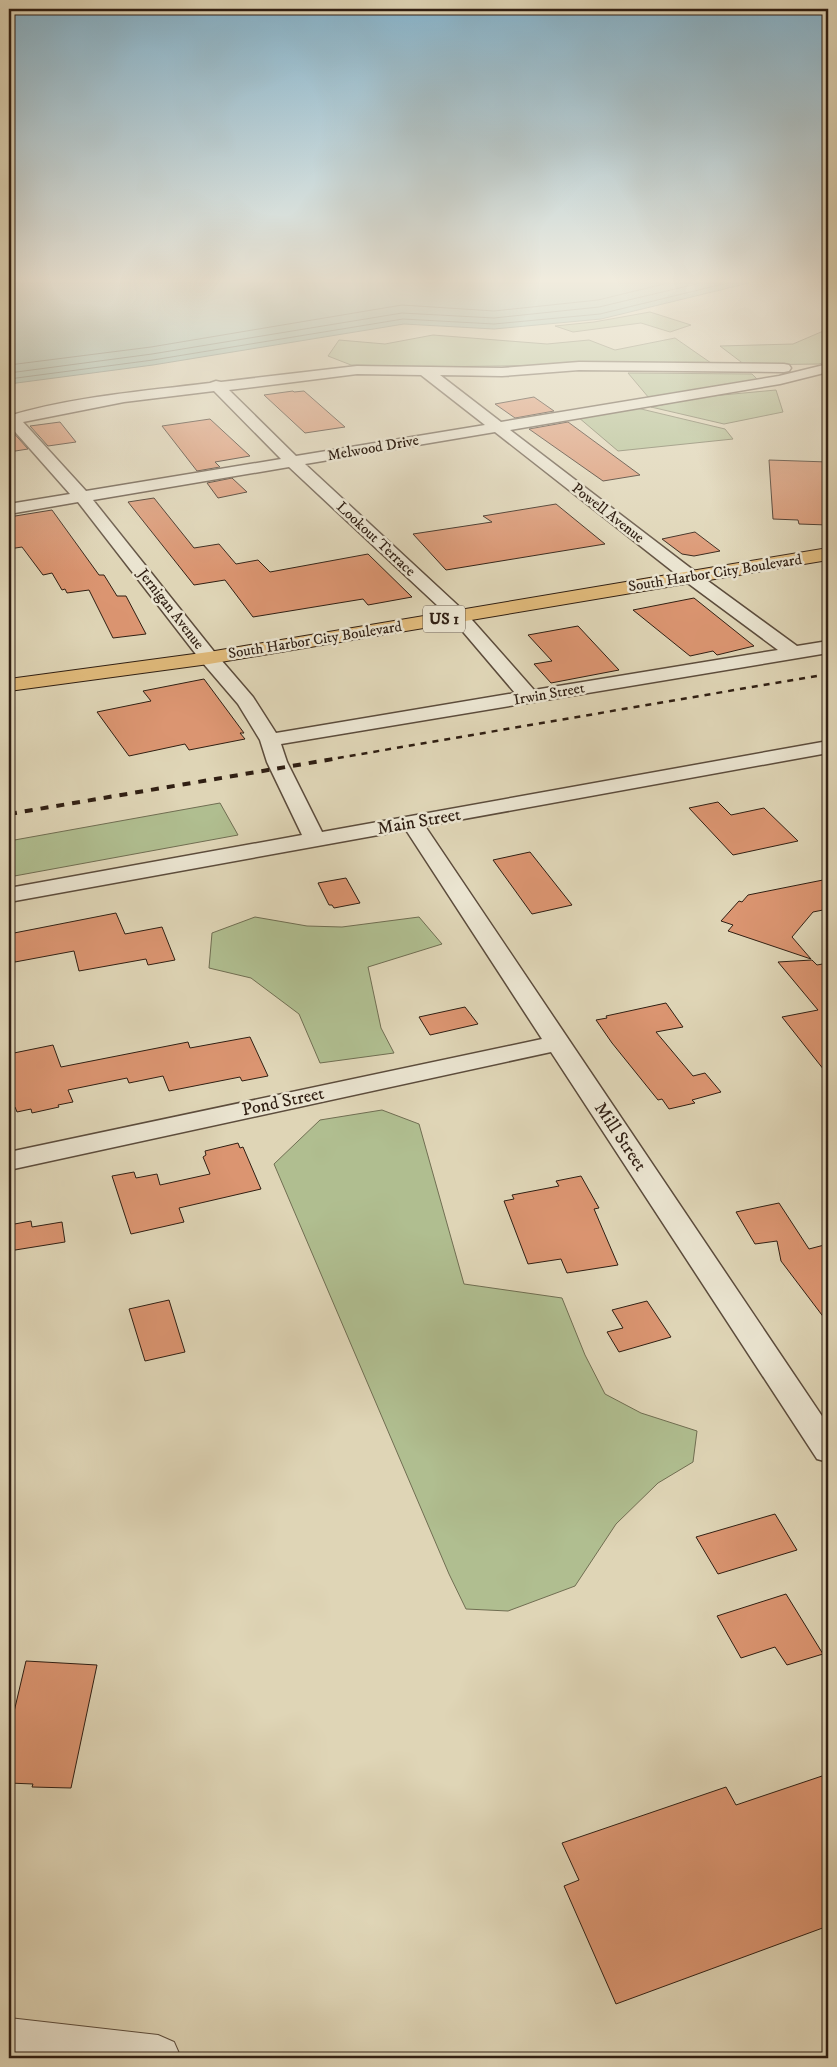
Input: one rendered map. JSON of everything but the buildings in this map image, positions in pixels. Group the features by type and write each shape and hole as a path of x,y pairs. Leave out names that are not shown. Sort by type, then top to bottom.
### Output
{"main road":[{"name":"South Harbor City Boulevard","path":"9,685 210,658 828,554"}],"street":[{"path":"11,420 73,406 274,379"},
{"name":"Powell Avenue","path":"436,379 691,577 794,653"},
{"name":"Melwood Drive","path":"9,509 782,379"},
{"name":"Lookout Terrace","path":"216,386 293,462 459,616 530,698"},
{"name":"Jernigan Avenue","path":"11,420 82,497 210,658 246,700 270,740 277,762 316,841"},
{"name":"Irwin Street","path":"270,740 828,647"},
{"name":"Main Street","path":"9,895 828,747"},
{"name":"Mill Street","path":"412,823 828,1450"},
{"name":"Pond Street","path":"9,1161 557,1043"},
{"path":"9,2041 158,2058"}],"shaded area":[{"path":"633,379 755,379 739,384 649,398"},
{"path":"776,390 783,412 724,424 651,407 701,397"},
{"path":"637,408 725,429 733,439 618,451 578,417"},
{"path":"220,803 238,835 9,877 9,841"},
{"path":"255,917 307,926 342,927 419,917 442,944 368,967 381,1028 394,1053 320,1063 299,1014 251,978 209,968 212,933"},
{"path":"382,1110 419,1124 464,1284 562,1298 585,1355 605,1394 641,1413 697,1431 693,1462 658,1483 616,1524 575,1586 508,1611 466,1609 449,1574 274,1164 320,1120"}],"water":[{"path":"9,379 43,379 9,384"}],"railway":[{"path":"326,760 828,674"},
{"path":"9,814 333,759"}]}
